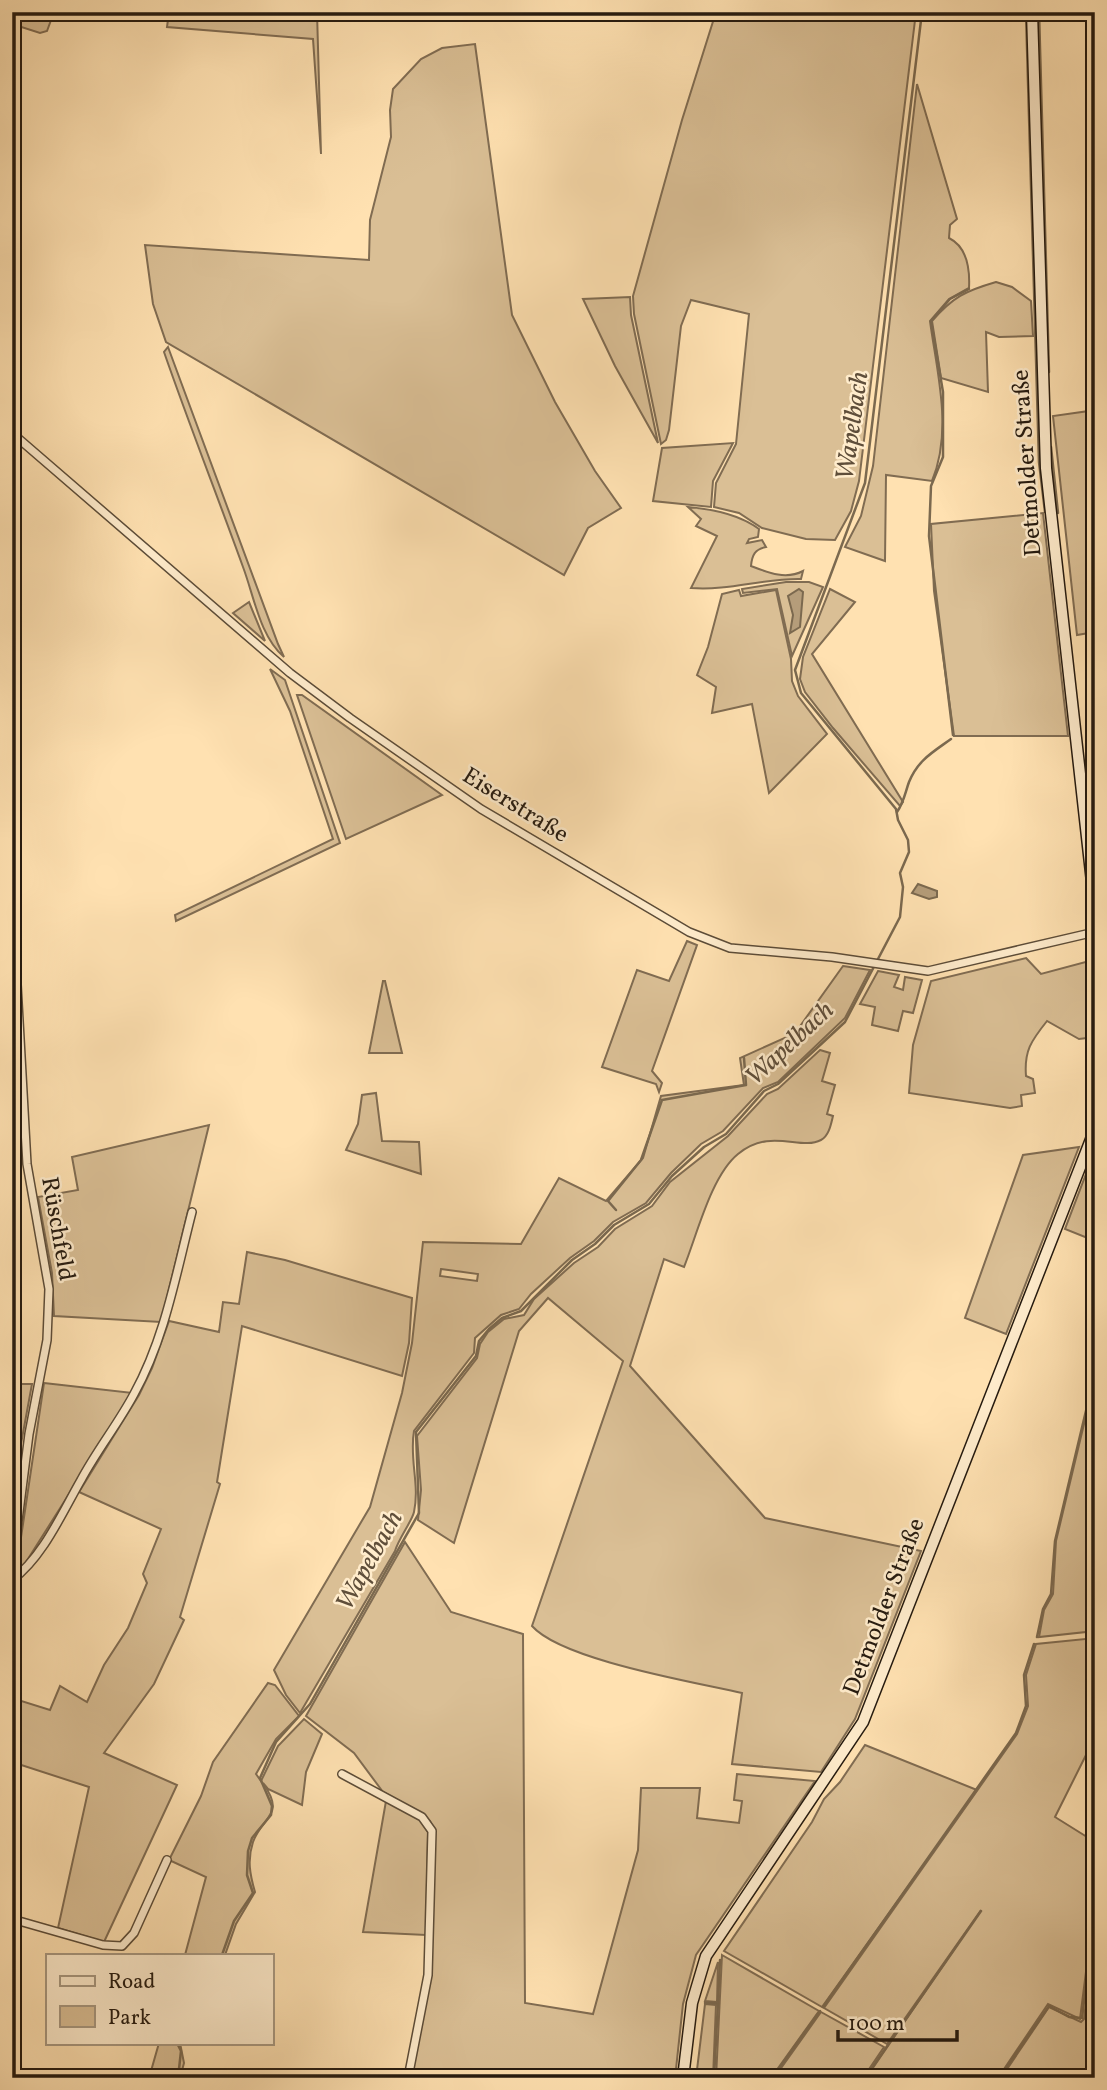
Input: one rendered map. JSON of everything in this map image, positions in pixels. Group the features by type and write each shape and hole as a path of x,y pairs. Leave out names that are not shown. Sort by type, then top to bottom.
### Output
{"main road":[{"name":"Detmolder Straße","path":"1032,12 1045,456 1095,909"},
{"name":"Detmolder Straße","path":"683,2078 692,2003 706,1956 863,1722 1095,1129"}],"street":[{"name":"Eiserstraße","path":"12,433 290,673 481,809 668,922 719,945 928,971 1095,932"},
{"name":"Rüschfeld","path":"12,895 27,1164 49,1289 47,1340 29,1434 12,1567"},
{"path":"12,1580 23,1572 57,1521 99,1448 135,1394 164,1322 192,1212"},
{"path":"342,1774 422,1817 432,1831 428,1975 408,2078"},
{"path":"12,1919 103,1945 122,1946 134,1933 167,1860"}],"green space":[{"path":"47,12 54,12 47,31 40,33 12,24 12,16 44,18"},
{"path":"169,12 317,12 321,154 313,39 167,27"},
{"path":"716,12 916,12 859,481 851,511 835,540 806,539 762,528 739,513 714,507 716,483 736,444 749,314 691,300 681,326 669,430 666,440 661,444 634,314 633,296 682,120"},
{"path":"475,44 512,315 555,402 595,471 621,508 588,528 564,575 166,342 153,304 145,245 369,260 370,220 391,137 390,110 393,89 421,59 442,48"},
{"path":"917,84 957,219 950,225 949,238 964,253 969,273 969,288 949,299 930,321 942,401 942,442 932,481 886,475 885,561 845,547 861,516 873,466"},
{"path":"996,282 1012,287 1031,301 1033,336 999,337 986,332 988,392 941,378 932,321 960,296"},
{"path":"630,297 631,315 658,443 615,366 583,299"},
{"path":"168,347 284,657 263,627 164,352"},
{"path":"1089,411 1089,466 1095,466 1095,632 1077,635 1053,416"},
{"path":"733,443 713,481 711,507 653,501 662,448"},
{"path":"688,507 725,514 759,529 758,537 749,539 747,543 762,540 766,547 755,553 751,566 784,575 803,571 801,579 719,588 691,588 717,536 696,526 701,519"},
{"path":"1043,513 1068,736 954,736 934,591 931,524"},
{"path":"786,582 809,582 823,587 792,656 777,589 743,593 742,589"},
{"path":"830,589 855,602 812,654 903,802 900,806 833,728 805,692 800,679 803,657"},
{"path":"739,590 741,596 776,590 791,659 792,681 798,696 827,734 769,793 752,704 712,713 716,687 697,675 708,647 722,594"},
{"path":"249,602 265,641 233,613"},
{"path":"270,669 285,680 340,843 176,921 175,915 333,839 290,711"},
{"path":"297,695 302,695 442,795 346,839"},
{"path":"687,941 697,945 652,1071 662,1083 659,1092 656,1084 602,1067 637,970 669,981"},
{"path":"1026,958 1041,974 1093,960 1095,1037 1079,1039 1047,1021 1028,1053 1026,1076 1033,1079 1035,1093 1021,1095 1022,1106 1010,1108 909,1093 913,1045 931,981"},
{"path":"843,966 870,970 845,1018 778,1082 763,1088 723,1131 701,1144 671,1173 646,1203 613,1222 531,1294 519,1309 501,1315 475,1338 474,1353 414,1431 416,1502 411,1520 300,1713 286,1695 274,1670 370,1507 402,1393 412,1343 423,1242 521,1244 559,1178 606,1201 643,1158 661,1096 744,1085 740,1058 787,1037 798,1029","holes":["441,1269 478,1274 477,1281 440,1276"]},
{"path":"878,971 899,975 894,987 903,990 905,977 922,980 913,1013 903,1011 898,1031 872,1025 875,1007 860,1004"},
{"path":"385,981 402,1053 369,1053"},
{"path":"820,1050 830,1053 822,1081 835,1085 827,1114 833,1116 828,1133 813,1143 762,1142 750,1146 728,1164 712,1191 684,1267 664,1259 630,1366 765,1518 921,1551 855,1719 821,1772 732,1764 742,1693 599,1659 548,1638 532,1626 623,1361 548,1298 519,1331 454,1543 418,1520 421,1490 417,1436 477,1358 480,1344 488,1332 504,1319 524,1315 534,1299 574,1263 598,1247 615,1229 652,1206 670,1182 728,1136 767,1094 778,1089"},
{"path":"376,1093 382,1141 419,1142 421,1174 346,1150 358,1124 362,1095"},
{"path":"209,1125 161,1322 54,1316 52,1273 38,1197 78,1190 72,1157"},
{"path":"1079,1147 1006,1334 965,1318 1023,1155"},
{"path":"1091,1161 1095,1162 1095,1241 1065,1229"},
{"path":"247,1252 285,1260 412,1298 409,1343 402,1376 242,1326 217,1482 220,1484 180,1617 184,1620 154,1684 104,1753 177,1785 104,1942 58,1928 89,1787 12,1762 12,1698 50,1710 60,1686 87,1702 104,1665 128,1628 147,1583 143,1574 161,1529 79,1492 139,1395 169,1321 219,1332 223,1302 239,1304"},
{"path":"1095,1378 1095,1631 1039,1637 1044,1610 1053,1594 1056,1541"},
{"path":"44,1383 133,1393 21,1570 16,1571"},
{"path":"12,1384 32,1384 21,1444 12,1443"},
{"path":"405,1542 451,1612 523,1634 525,2003 593,2014 638,1850 641,1788 700,1788 697,1818 739,1823 742,1801 734,1800 737,1774 815,1781 696,1955 683,2004 676,2069 660,2078 411,2078 431,1976 434,1831 423,1814 383,1792 354,1753 306,1716"},
{"path":"1095,1638 1095,1709 1087,1722 1090,1747 1055,1817 1095,1842 1095,1875 1088,1888 1093,1917 1080,2019 1048,2004 998,2078 866,2078 981,1910 887,2044 824,2008 1017,1734 1028,1706 1026,1675 1036,1644"},
{"path":"268,1683 275,1685 299,1716 276,1739 256,1774 261,1781 278,1746 304,1719 322,1734 306,1772 302,1805 268,1789 263,1783 270,1794 273,1809 257,1833 251,1849 250,1867 255,1892 236,1924 225,1954 185,1954 206,1877 169,1860 201,1796 213,1762"},
{"path":"865,1745 977,1790 822,2007 724,1951 812,1822 824,1799 840,1782"},
{"path":"386,1801 420,1819 428,1832 426,1935 363,1932"},
{"path":"1095,1922 1095,2078 1001,2078 1049,2007 1081,2022 1084,2019"},
{"path":"722,1955 819,2011 771,2078 716,2078"},
{"path":"718,1962 717,2002 705,2001"},
{"path":"705,2004 716,2005 713,2078 696,2078"},
{"path":"821,2012 884,2047 863,2078 774,2078"},
{"path":"159,2044 180,2044 184,2063 180,2078 149,2078"}],"shaded area":[{"path":"799,589 803,592 800,627 790,633 793,615 788,596"},
{"path":"918,884 937,891 937,897 929,899 912,893"}],"waterway":[{"name":"Wapelbach","path":"222,1954 234,1921 253,1893 247,1875 248,1851 252,1838 271,1815 272,1806 260,1778 276,1742 310,1704 419,1513 416,1432 476,1356 479,1341 489,1329 502,1318 521,1311 572,1260 595,1244 614,1225 649,1204 672,1176 704,1147 726,1134 764,1091 778,1084 845,1022 900,917 903,887 900,873 909,852 908,840 898,820 896,809 801,693 795,670 865,483 922,12"},
{"path":"1026,12 1039,462 1045,512"},
{"path":"1039,12 1049,372"},
{"path":"953,735 929,536 931,486 943,457 943,392 931,321 950,299 969,289"},
{"path":"1051,447 1058,513"},
{"path":"897,812 917,768 951,739"},
{"path":"616,1210 608,1201 641,1160 662,1100 746,1085 744,1058"},
{"path":"1037,1637 1043,1609 1051,1594 1055,1541 1095,1373"},
{"path":"823,2007 1016,1733 1026,1706 1024,1675 1034,1644"},
{"path":"999,2078 1049,2006 1069,2017 1082,2018 1094,1917 1089,1888 1095,1878"},
{"path":"865,2078 981,1911"},
{"path":"718,2003 720,1960"},
{"path":"705,2003 718,2003 714,2078"},
{"path":"772,2078 820,2011"},
{"name":"Wapelbach","path":"178,2044 181,2051 178,2078"}]}
